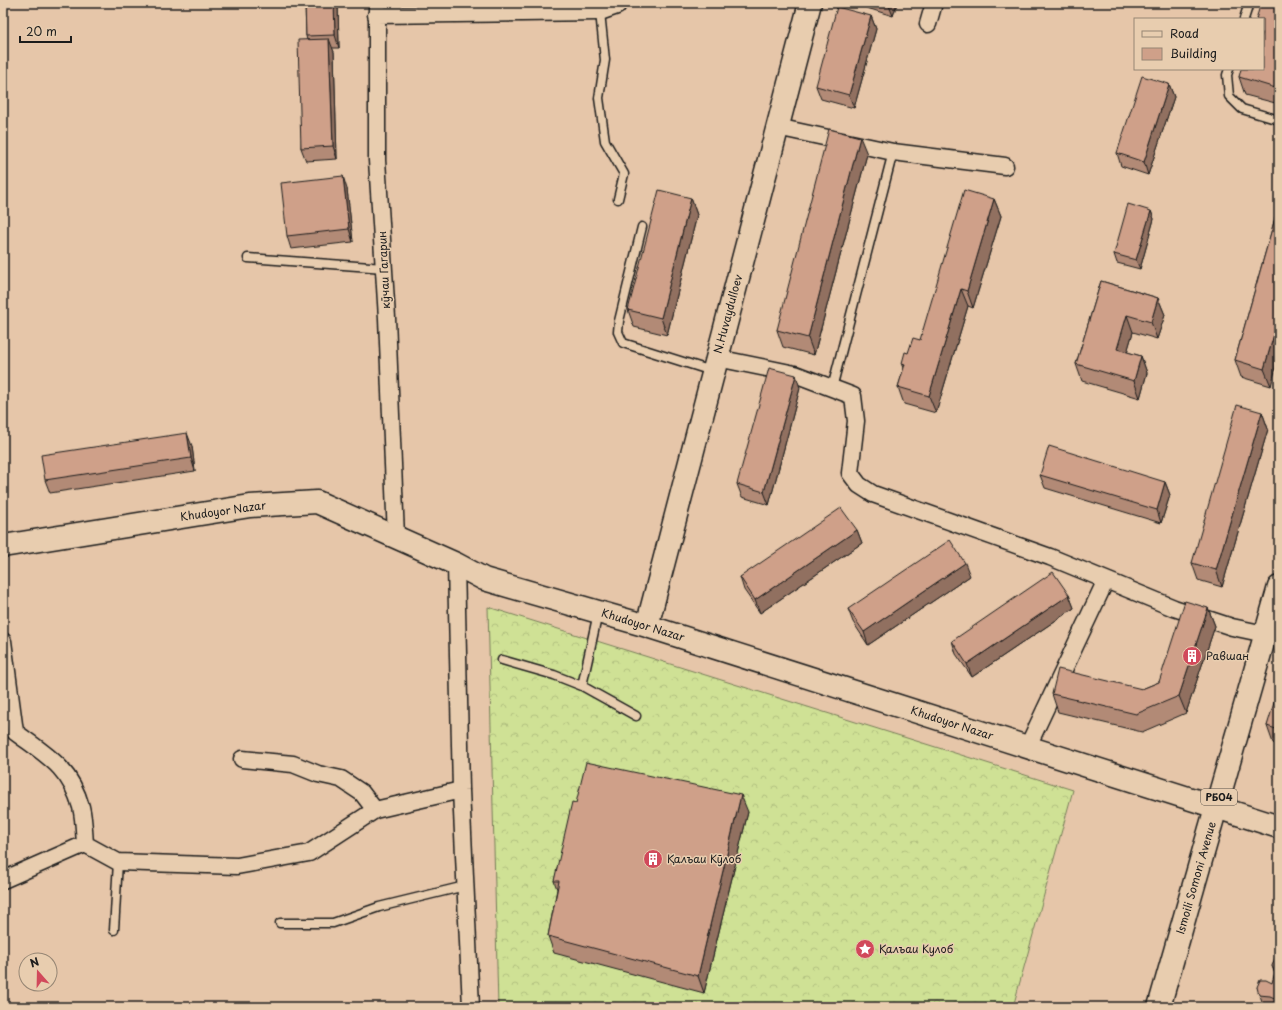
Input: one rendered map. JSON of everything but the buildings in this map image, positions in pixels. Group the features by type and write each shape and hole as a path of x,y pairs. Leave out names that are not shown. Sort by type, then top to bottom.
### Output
{"street":[{"path":"376,9 600,12 617,6 618,3"},
{"name":"N.Huvaydulloev","path":"646,626 810,3"},
{"path":"928,24 934,3"},
{"name":"кӯчаи Гагарин","path":"376,9 377,160 384,268 396,537"},
{"path":"777,127 893,152 1005,166"},
{"path":"715,365 796,374 852,396 856,422 850,473 858,485 873,494 1050,557 1174,608 1232,627 1265,634"},
{"name":"Khudoyor Nazar","path":"3,546 250,506 317,502 456,564 484,579 646,626 1279,827"},
{"path":"456,564 461,790 471,1007"},
{"path":"1027,748 1106,580"},
{"name":"Ismoili Somoni Avenue","path":"1159,1007 1279,587"},
{"path":"3,641 15,732 57,763 70,779 81,808 85,844"},
{"path":"242,759 293,764 318,774 341,779 362,793 375,810"},
{"path":"85,844 118,862 237,866 309,853 375,810 461,790"},
{"path":"3,880 85,844"}],"lane":[{"path":"1244,18 1248,3"},
{"path":"600,12 605,60 599,98 605,141 624,174 618,199"},
{"path":"1229,70 1227,75 1229,96 1242,109 1279,120"},
{"path":"832,388 893,152"},
{"path":"642,227 619,321 618,332 623,343 715,365"},
{"path":"248,258 384,268"},
{"path":"582,686 598,612"},
{"path":"502,660 554,675 582,686 636,716"},
{"path":"114,930 118,862"},
{"path":"280,923 333,923 379,907 465,886"}],"green space":[{"path":"488,607 1073,790 1013,1007 498,1007"}],"place":[{"name":"Равшан","path":"1192,656"},
{"name":"Қалъаи Кӯлоб","path":"653,859"},
{"name":"Қалъаи Кулоб","path":"865,949"}]}
